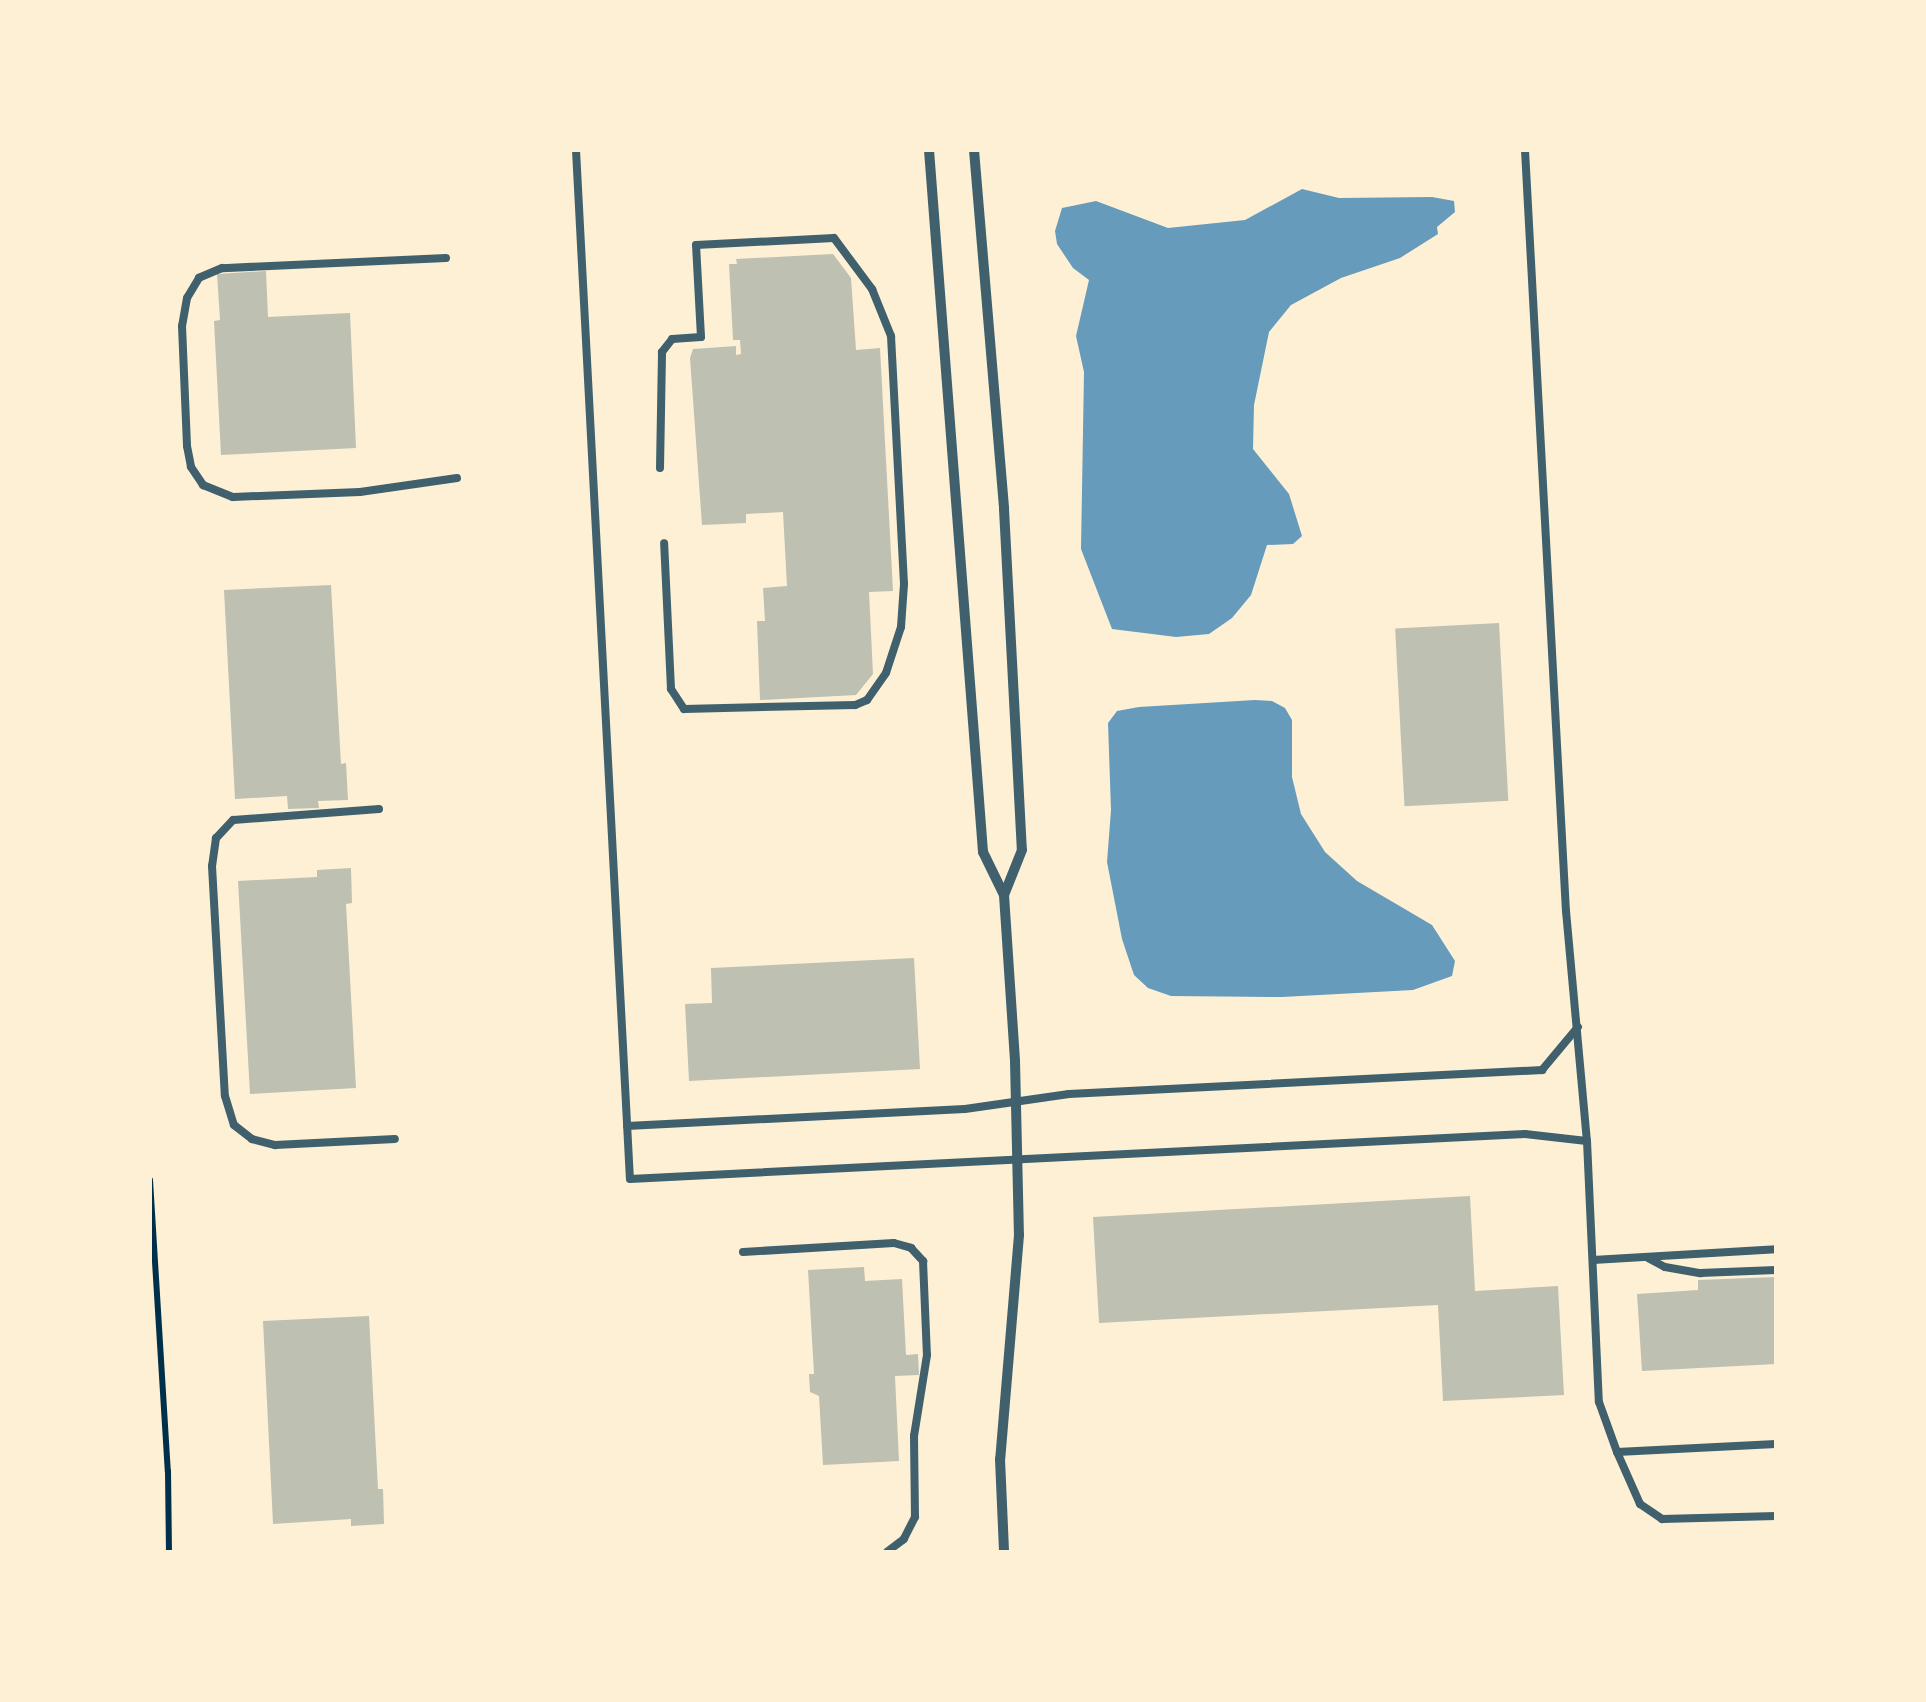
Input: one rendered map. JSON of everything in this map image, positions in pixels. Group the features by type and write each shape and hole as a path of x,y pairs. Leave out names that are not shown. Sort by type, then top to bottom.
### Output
{"street":[{"path":"928,150 983,852 1004,895 1017,1102 1018,1258 1000,1459 1004,1552"},
{"path":"974,150 1002,474 1022,850 1004,895"}],"lane":[{"path":"576,150 630,1180 1525,1134 1587,1141"},
{"path":"1525,150 1566,912 1587,1141 1600,1402 1640,1504 1653,1516 1676,1520 1776,1516"},
{"path":"660,468 662,352 672,340 701,337 696,245 834,238 872,289 891,336 904,584 901,627 886,673 867,700 855,705 684,709 672,689 664,543"},
{"path":"446,258 222,268 199,278 187,298 182,326 186,446 191,467 203,484 233,497 360,492 458,478"},
{"path":"379,809 232,820 216,838 212,866 225,1096 234,1125 252,1139 275,1145 395,1139"},
{"path":"627,1126 964,1110 1069,1094 1542,1070 1578,1027"},
{"path":"743,1252 894,1243 911,1248 923,1262 926,1356 914,1436 915,1518 904,1538 887,1552"},
{"path":"1593,1260 1776,1249"},
{"path":"1646,1257 1679,1271 1776,1270"},
{"path":"1617,1452 1776,1444"}],"path":[{"path":"150,1180 169,1552"}],"water":[{"path":"1302,189 1339,198 1432,197 1454,201 1455,212 1437,227 1438,234 1400,258 1341,278 1291,305 1269,332 1254,405 1253,449 1289,494 1302,536 1293,544 1267,545 1251,595 1232,618 1209,634 1176,637 1112,629 1081,549 1084,372 1076,336 1089,280 1073,268 1057,244 1055,231 1062,208 1096,201 1168,228 1245,220"},
{"path":"1272,701 1285,708 1292,720 1292,777 1301,814 1325,852 1357,881 1432,925 1455,961 1452,976 1413,990 1282,997 1171,996 1148,988 1134,975 1122,939 1107,862 1111,810 1108,723 1117,711 1139,707"}],"building":[{"path":"833,254 851,278 856,350 880,348 893,591 869,592 873,674 856,695 760,700 757,621 765,621 763,588 787,586 783,512 746,514 746,523 702,525 690,358 693,349 736,346 736,355 741,354 740,340 733,340 729,264 737,264 736,259"},
{"path":"266,271 268,317 350,313 356,448 221,455 214,321 220,320 217,274"},
{"path":"331,585 341,764 346,763 348,800 318,801 319,808 288,809 287,796 235,799 224,590"},
{"path":"1499,623 1508,801 1404,806 1395,628"},
{"path":"351,868 352,903 346,904 356,1088 250,1094 238,881 317,877 317,870"},
{"path":"914,958 920,1069 689,1081 685,1004 712,1003 711,968"},
{"path":"1470,1196 1475,1291 1558,1286 1564,1395 1443,1401 1438,1305 1099,1323 1093,1217"},
{"path":"864,1267 865,1281 902,1279 906,1355 918,1354 919,1375 895,1376 899,1461 823,1465 819,1396 810,1392 809,1374 814,1374 808,1270"},
{"path":"1776,1277 1776,1364 1642,1371 1637,1294 1698,1290 1698,1280"},
{"path":"369,1316 378,1489 383,1489 384,1524 351,1526 351,1519 273,1524 263,1321"}]}
